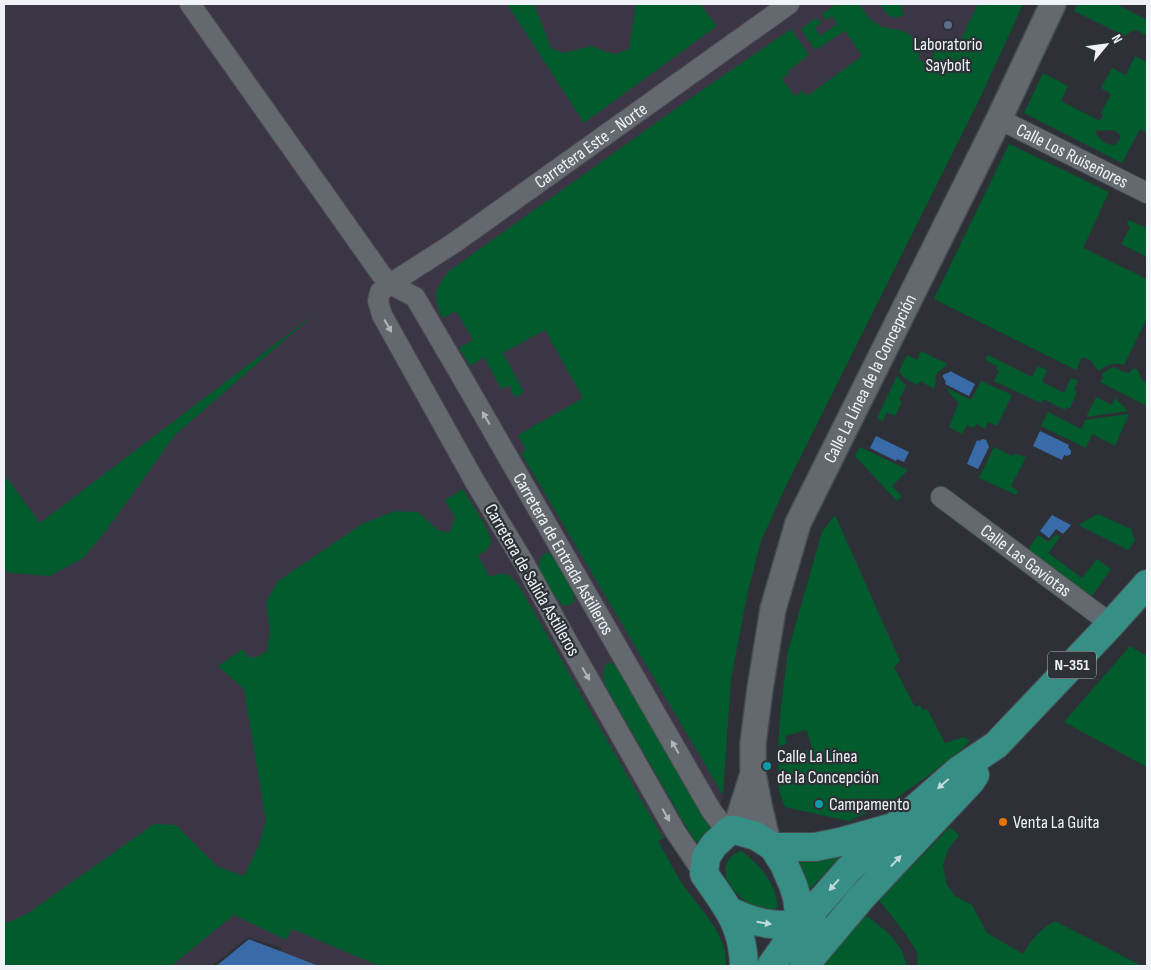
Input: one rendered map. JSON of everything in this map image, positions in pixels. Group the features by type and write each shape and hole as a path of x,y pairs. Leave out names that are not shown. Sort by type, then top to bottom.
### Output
{"highway":[{"name":"N-351","path":"804,966 862,897 971,781 996,744 1147,584"},
{"name":"N-351","path":"771,966 800,924 849,869 959,770 996,744"},
{"path":"771,845 815,847 894,827"},
{"path":"744,966 742,941 730,911 704,874 706,857 714,845 732,830 756,836 771,845 784,864 793,885 797,898 802,938 798,953 788,966"},
{"path":"730,911 746,919 761,923 779,925 800,924 815,922 827,916 849,898 862,897"}],"street":[{"path":"190,4 381,274 390,284"},
{"name":"Carretera Este - Norte","path":"390,284 454,243 789,4"},
{"name":"Calle La Línea de la Concepción","path":"771,845 759,806 753,774 753,743 773,609 798,523 999,119 1053,4"},
{"name":"Calle Los Ruiseñores","path":"999,119 1147,193"},
{"name":"Carretera de Entrada Astilleros","path":"390,284 415,297 711,810 720,822 732,830"},
{"name":"Carretera de Salida Astilleros","path":"390,284 380,292 378,301 382,315 474,480 524,562 675,831 704,874"},
{"name":"Calle Las Gaviotas","path":"942,497 1111,624"},
{"name":"Calle La Línea de la Concepción","path":"732,830 753,774"}],"shaded area":[{"path":"4,4 1012,4 968,89 895,46 599,409 521,453 724,784 722,801 719,805 658,841 632,966 319,966 249,939 216,966 4,966"}],"green space":[{"path":"507,4 534,4 551,48 563,53 592,46 616,54 629,49 636,4 700,4 717,26 584,123"},
{"path":"836,4 859,4 877,24 906,32 918,46 920,52 918,59 927,64 941,40 957,47 978,4 1023,4 981,96 784,490 761,541 748,591 731,679 723,795 521,453 526,450 518,435 583,398 545,330 503,353 524,392 515,398 509,385 501,389 484,357 470,366 459,348 473,340 456,311 443,318 437,304 436,293 440,283 449,271 685,102 791,29 809,55 788,71 789,73 782,79 795,96 803,91 807,96 862,56 845,31 815,50 801,29 816,18 821,23 815,28 820,36 837,24 832,16 826,20 822,14"},
{"path":"880,4 901,4 904,15 899,17 889,16"},
{"path":"1077,4 1116,4 1147,20 1146,35 1133,30 1125,36 1074,11"},
{"path":"1135,56 1147,62 1147,133 1140,129 1122,163 1024,113 1043,73 1068,86 1061,101 1100,121 1103,115 1101,113 1111,94 1101,88 1112,68 1126,75","holes":["1113,130 1120,134 1120,139 1115,145 1103,141 1095,131"]},
{"path":"1009,144 1109,192 1083,248 1147,279 1147,320 1124,365 1111,365 1099,371 1090,360 1082,357 1076,370 934,299"},
{"path":"1128,220 1147,228 1147,257 1121,244 1130,228"},
{"path":"316,313 176,434 105,532 83,558 50,576 11,573 4,570 4,474 40,523"},
{"path":"921,351 947,364 937,374 934,389 920,381 918,385 904,378 899,371 907,355 917,360"},
{"path":"988,355 1032,377 1038,366 1047,370 1042,382 1064,393 1071,378 1078,381 1074,390 1077,392 1070,408 1066,407 1065,410 1043,399 1041,403 994,381 999,371 996,369 997,366 985,360"},
{"path":"1113,367 1129,373 1134,368 1138,370 1141,379 1147,384 1147,406 1100,382 1103,378 1102,374"},
{"path":"897,376 906,386 899,400 902,402 895,416 887,412 883,421 877,418"},
{"path":"981,381 1012,395 997,426 988,422 985,429 976,424 974,428 967,425 962,434 949,427 958,403 945,387 971,400"},
{"path":"1096,397 1112,405 1115,398 1128,411 1086,417"},
{"path":"1048,412 1081,429 1085,420 1129,414 1115,446 1092,434 1086,448 1041,426"},
{"path":"860,447 908,470 892,486 902,496 897,501 855,456"},
{"path":"994,447 1012,456 1014,454 1026,457 1011,486 1018,491 1016,495 979,478"},
{"path":"463,489 484,523 490,537 489,547 478,556 490,577 498,574 507,574 518,584 663,838 658,841 675,872 717,932 725,954 726,966 379,966 292,929 286,940 234,915 171,966 4,966 4,921 7,923 27,914 154,824 176,825 218,867 244,876 258,847 266,821 244,689 218,666 243,649 248,657 257,657 267,651 270,631 266,602 278,581 362,524 395,511 418,512 439,531 450,532 455,518 445,500"},
{"path":"1098,514 1131,529 1135,540 1128,550 1078,525"},
{"path":"835,515 900,661 894,667 915,707 920,705 923,710 927,709 945,743 964,737 970,741 959,752 895,799 849,821 785,807 779,791 778,754 789,750 790,754 812,749 807,730 785,736 787,743 778,747 781,706 788,651 822,532"},
{"path":"1056,534 1060,537 1048,553 1082,578 1097,559 1111,569 1091,597 1028,550 1038,535 1049,542"},
{"path":"545,553 549,553 554,557 573,590 574,602 569,605 563,606 561,604 540,571 539,562"},
{"path":"1130,646 1147,656 1147,767 1064,722"},
{"path":"606,663 610,663 621,670 711,824 711,835 702,842 694,840 606,687 603,675"},
{"path":"950,827 959,835 948,850 943,864 946,883 955,896 972,905 987,933 1023,954 1036,935 1055,921 1142,966 918,966 917,952 905,933 879,900"},
{"path":"742,851 761,869 774,890 778,907 773,910 747,902 736,893 728,881 725,872 728,862 733,855"},
{"path":"842,855 810,889 806,889 795,861"},
{"path":"865,915 897,943 906,966 818,966 859,917"}],"water":[{"path":"950,371 975,384 969,396 945,384 943,375"},
{"path":"1040,431 1069,445 1071,454 1064,455 1062,460 1033,446"},
{"path":"876,436 909,452 904,462 897,459 896,461 870,448"},
{"path":"977,440 986,440 989,447 978,469 967,464"},
{"path":"1052,515 1071,525 1063,534 1056,529 1049,538 1040,531"},
{"path":"249,939 319,966 216,966"}],"pier":[{"path":"248,937 282,948 281,951 249,939 216,966 213,966 214,964"}],"place":[{"name":"Laboratorio Saybolt","path":"948,25"},
{"name":"Calle La Línea de la Concepción","path":"767,766"},
{"name":"Campamento","path":"819,804"},
{"name":"Venta La Guita","path":"1003,822"}]}
